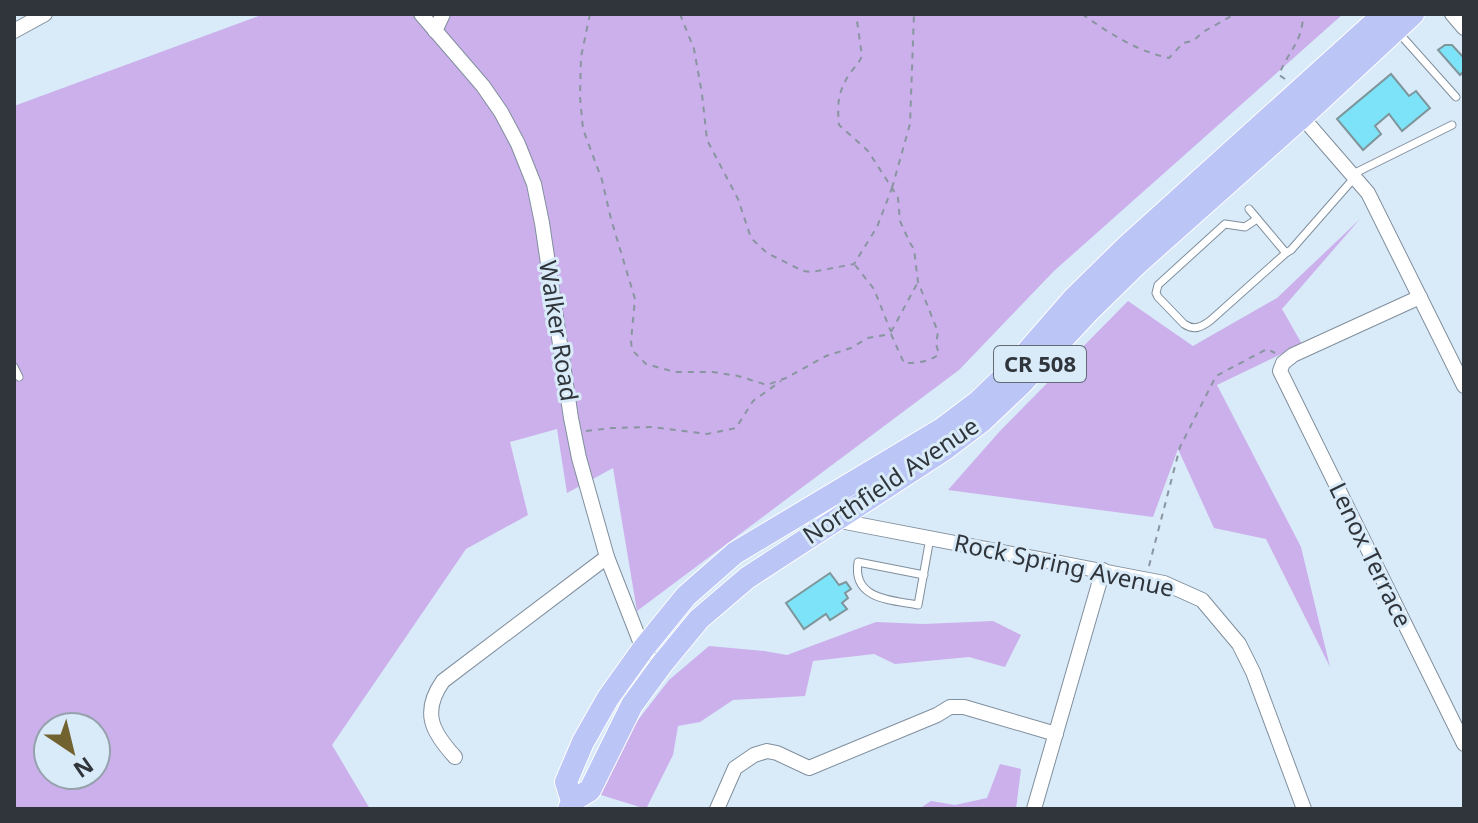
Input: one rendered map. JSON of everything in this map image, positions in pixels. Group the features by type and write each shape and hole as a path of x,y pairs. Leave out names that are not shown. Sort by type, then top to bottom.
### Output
{"main road":[{"name":"Northfield Avenue","path":"1223,181 1125,248 979,401 829,510 699,619 632,705 590,790 571,805 566,782 583,742 608,698 686,596 735,553 829,510 864,501 945,449 982,421 1087,313 1223,181 1293,101 1390,22 1413,14"}],"street":[{"path":"14,31 45,14"},
{"name":"Walker Road","path":"421,14 483,86 501,112 534,184 579,458 607,557 643,649"},
{"path":"435,31 443,14"},
{"path":"1452,14 1464,28"},
{"path":"1293,101 1368,193 1464,386"},
{"path":"1285,362 1293,355 1420,297"},
{"name":"Lenox Terrace","path":"1285,362 1280,371 1282,378 1464,744"},
{"path":"864,501 870,517 883,529"},
{"name":"Rock Spring Avenue","path":"829,510 883,529 1164,583 1202,600 1239,644 1253,672 1304,809"},
{"path":"455,757 439,739 431,718 434,698 443,681 607,557"},
{"path":"1034,809 1103,570"},
{"path":"643,649 662,664"},
{"path":"717,809 735,768 754,755 767,751 777,753 809,768 950,707 964,707 1056,734"}],"lane":[{"path":"1390,22 1456,97"},
{"path":"1257,219 1245,227 1225,224 1158,285 1158,297 1189,328 1199,327 1211,320 1291,250 1354,176 1452,125"},
{"path":"1249,209 1286,253"},
{"path":"14,367 19,377"},
{"path":"924,575 858,562 856,570 863,587 875,597 918,605 924,575 930,538"}],"path":[{"path":"590,14 581,57 583,129 602,180 635,299 632,350 646,364 675,372 713,372 767,385 786,378"},
{"path":"680,14 694,49 707,140 738,199 751,238 767,253 803,271 812,272 854,264 877,227 910,124 914,14"},
{"path":"854,264 874,289 904,363 936,357 939,354 936,344 938,332 918,282 914,249 900,221 898,198 868,151 839,125 837,100 862,56 856,14"},
{"path":"1082,14 1119,39 1154,55 1169,58 1183,43 1193,41 1236,14 1251,14"},
{"path":"1293,101 1279,75 1301,35 1303,14"},
{"path":"891,334 918,282"},
{"path":"580,432 652,427 707,434 736,428 753,401 772,386 844,348 851,348 868,338 891,334"},
{"path":"1146,579 1180,447 1216,376 1267,349 1285,362"}],"shaded area":[{"path":"264,14 1343,14 1054,271 959,370 637,611 613,468 567,493 557,429 510,442 528,515 466,549 332,745 370,809 14,809 14,106"},
{"path":"1360,219 1282,309 1302,344 1217,385 1301,547 1330,667 1266,539 1214,528 1178,449 1153,517 948,490 1000,431 1128,301 1193,346 1277,298"},
{"path":"993,621 1021,635 1005,667 969,657 895,664 874,654 813,661 805,696 733,700 700,722 678,726 673,755 646,809 598,794 631,729 669,680 709,646 787,655 876,622 923,624"},
{"path":"1000,764 1021,769 1016,809 919,809 931,801 955,805 987,798"}],"building":[{"path":"1452,45 1464,58 1464,71 1460,75 1438,50"},
{"path":"1391,74 1409,96 1416,91 1430,108 1402,131 1389,114 1375,126 1381,134 1363,150 1337,119"},
{"path":"830,573 839,585 846,582 851,589 845,593 848,598 842,603 847,609 830,620 826,614 804,629 786,603"}]}
